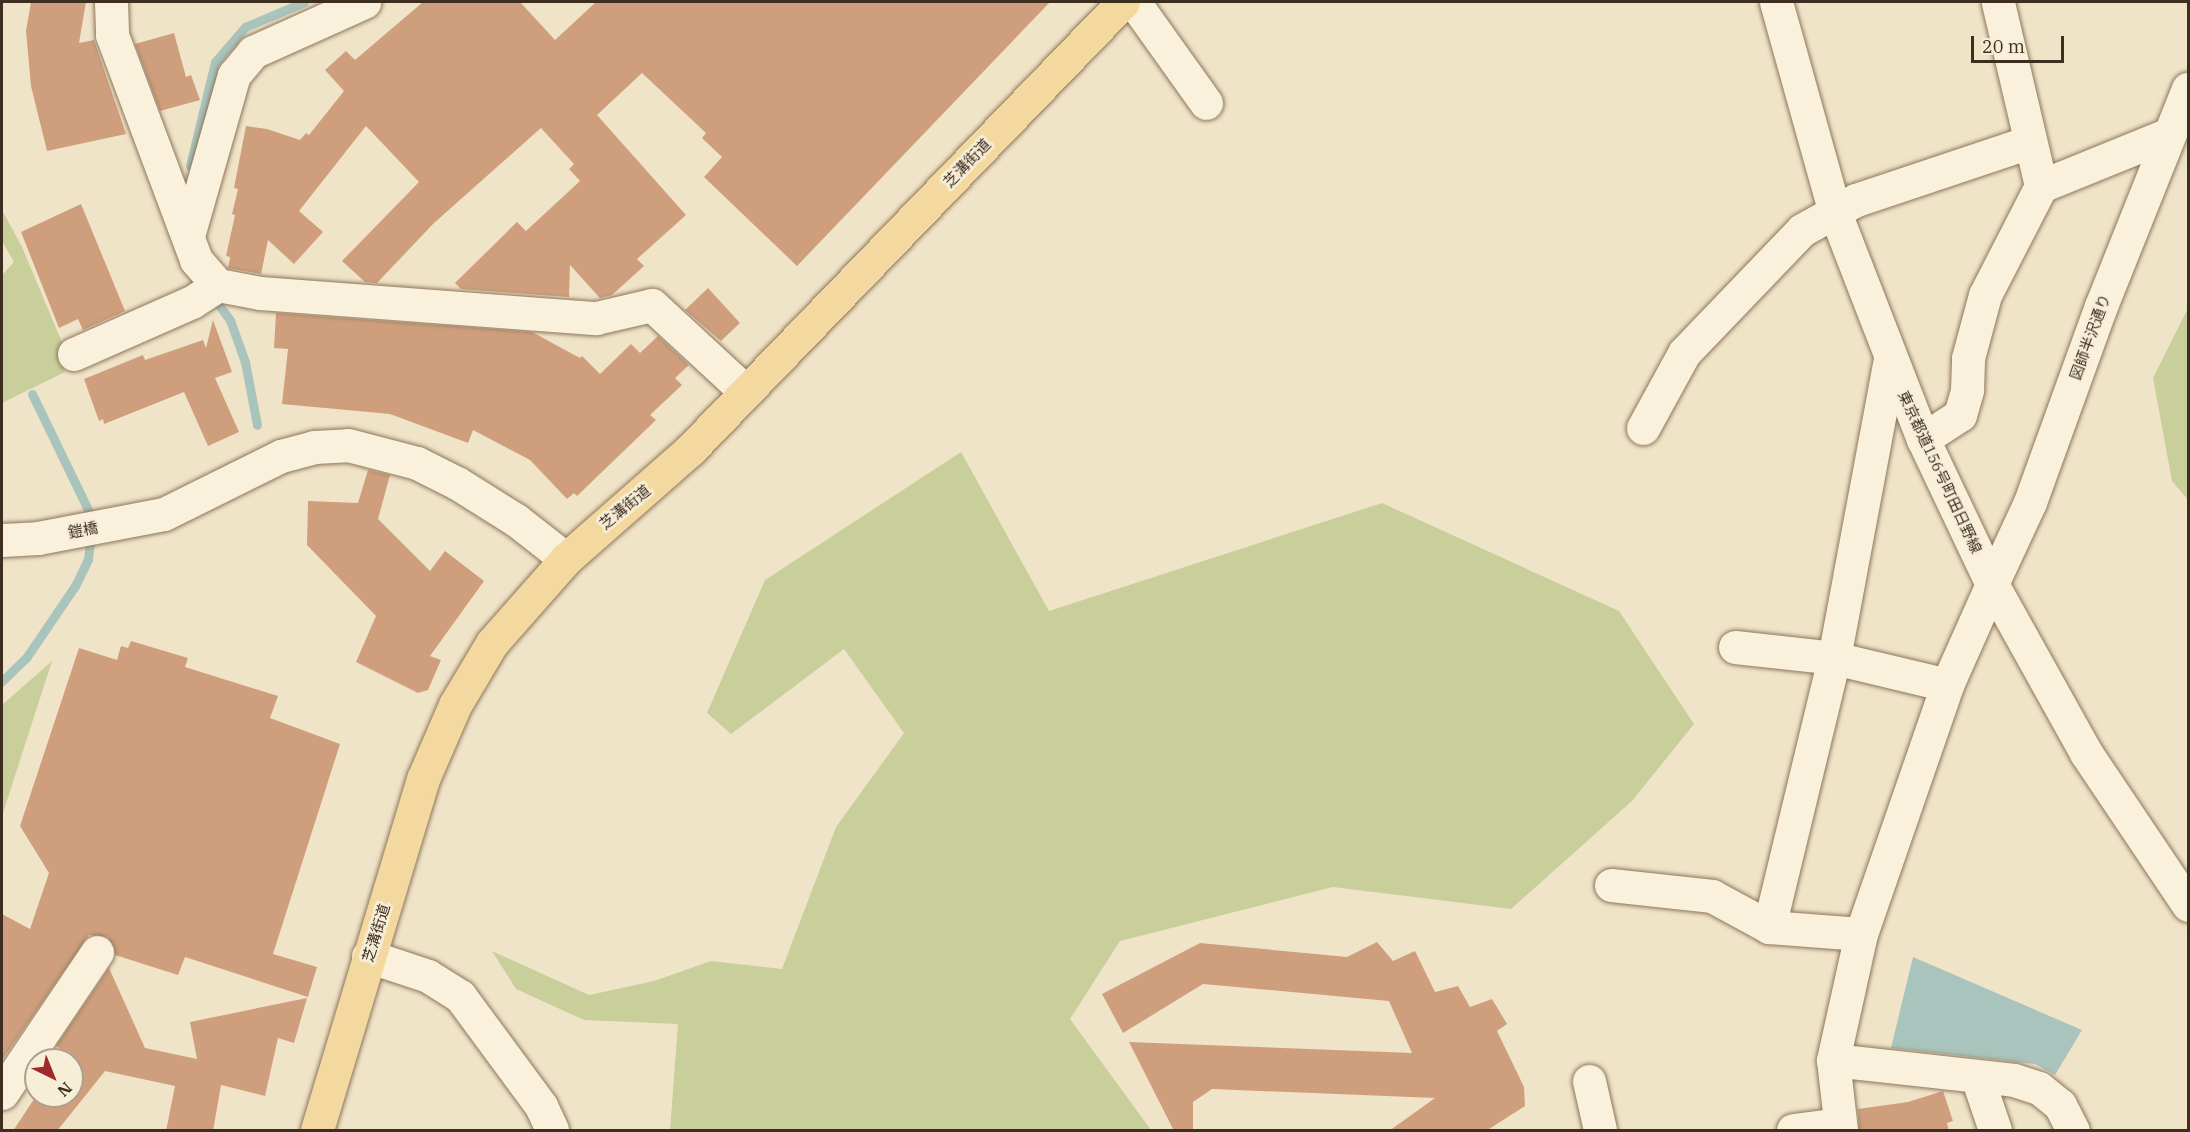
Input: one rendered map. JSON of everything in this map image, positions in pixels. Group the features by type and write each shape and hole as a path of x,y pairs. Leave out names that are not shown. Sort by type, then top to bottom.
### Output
{"main road":[{"name":"芝溝街道","path":"317,1131 423,779 455,705 492,643 566,559 659,480 1123,2"}],"street":[{"path":"111,2 112,35 196,260 218,285 260,293 596,318 652,305 746,392"},
{"path":"188,236 234,75 253,52 364,2"},
{"path":"1134,2 1206,103"},
{"name":"東京都道156号町田日野線","path":"1776,2 1834,210 1890,360 1923,439 1992,584 2086,753 2188,905"},
{"path":"1998,2 2041,186"},
{"name":"図師半沢通り","path":"1841,1127 1833,1060 1861,933 1947,685 2030,502 2169,134 2188,90"},
{"path":"1923,439 1960,415 1967,390 1968,358 1985,295 2041,186 2169,134"},
{"path":"1643,428 1684,353 1802,230 1834,210 2029,142"},
{"path":"74,354 192,302 218,285"},
{"path":"1769,927 1834,658 1890,360"},
{"name":"鎧橋","path":"2,540 38,538 164,514 281,456 314,447 348,445 417,463 457,483 516,520 566,559"},
{"path":"1735,647 1834,658 1947,685"},
{"path":"1611,885 1712,896 1769,927 1861,933"},
{"path":"2,1092 97,952"},
{"path":"369,956 428,976 460,996 541,1106 552,1131"},
{"path":"1833,1060 2014,1080 2039,1088 2060,1105 2073,1131"},
{"path":"1977,1077 1995,1131"},
{"path":"1589,1082 1600,1131"},
{"path":"1793,1131 1841,1127"}],"green space":[{"path":"2,210 22,247 64,347 59,352 65,372 2,403 2,275 14,262 2,241"},
{"path":"2188,308 2188,500 2172,481 2153,378"},
{"path":"961,452 1049,611 1382,503 1619,611 1694,724 1632,801 1511,909 1333,887 1120,941 1070,1019 1151,1130 670,1130 678,1024 584,1020 516,989 492,951 589,995 654,981 711,961 782,969 836,827 904,733 844,649 731,734 707,713 765,580"},
{"path":"52,661 2,816 2,705"}],"water":[{"path":"1913,957 2082,1030 2055,1075 2035,1064 1891,1048"}],"building":[{"path":"31,2 86,2 79,43 94,40 126,134 47,151 31,86 26,31"},
{"path":"423,2 520,2 555,40 596,2 1050,2 797,266 704,177 722,157 702,138 706,133 642,73 597,115 686,215 637,259 644,266 612,295 600,298 570,265 569,297 461,289 455,283 517,222 526,231 580,181 569,169 574,164 541,128 434,223 377,283 365,282 342,261 419,182 366,126 299,211 323,232 294,264 268,240 261,274 228,268 230,257 226,256 238,189 234,188 246,126 267,129 300,140 306,133 309,135 344,91 325,70 346,51 355,60"},
{"path":"174,33 186,77 191,75 200,100 160,111 135,44"},
{"path":"81,204 125,311 83,330 78,319 59,328 21,232"},
{"path":"708,288 740,323 721,341 685,310"},
{"path":"276,313 532,332 580,358 582,356 600,374 631,344 640,353 658,336 689,365 675,378 682,385 650,415 656,420 577,496 574,493 567,499 530,460 473,430 468,443 390,414 282,404 288,349 274,348"},
{"path":"213,320 232,372 215,378 239,432 208,446 184,392 104,424 103,419 99,421 84,379 143,355 145,360 203,340 206,348"},
{"path":"368,470 390,475 378,519 430,571 445,551 484,581 430,656 441,660 428,690 418,693 356,662 376,616 307,545 308,501 358,503"},
{"path":"131,641 188,658 185,667 278,696 270,718 340,744 273,954 317,967 308,997 185,957 178,975 115,955 108,937 89,935 2,1060 2,914 30,929 49,873 20,826 79,648 117,660 121,646 128,648"},
{"path":"1377,942 1393,961 1415,951 1435,992 1458,986 1470,1007 1492,999 1507,1024 1497,1031 1524,1087 1525,1106 1486,1131 1389,1131 1435,1098 1212,1089 1193,1102 1193,1131 1174,1131 1129,1042 1412,1053 1389,1001 1203,984 1123,1033 1102,994 1200,943 1347,957"},
{"path":"109,968 145,1048 197,1059 190,1022 307,998 294,1043 278,1038 265,1096 221,1085 213,1131 166,1131 175,1086 105,1071 84,1097 84,1048 56,1046"},
{"path":"1943,1091 1953,1121 1947,1123 1949,1131 1859,1131 1858,1109 1908,1102"},
{"path":"28,1108 75,1108 57,1131 13,1131"}],"waterway":[{"path":"190,166 215,62 245,27 304,2"},
{"path":"219,305 230,320 245,362 257,425"},
{"path":"2,681 26,658 75,586 88,559 93,520 32,394"}]}
